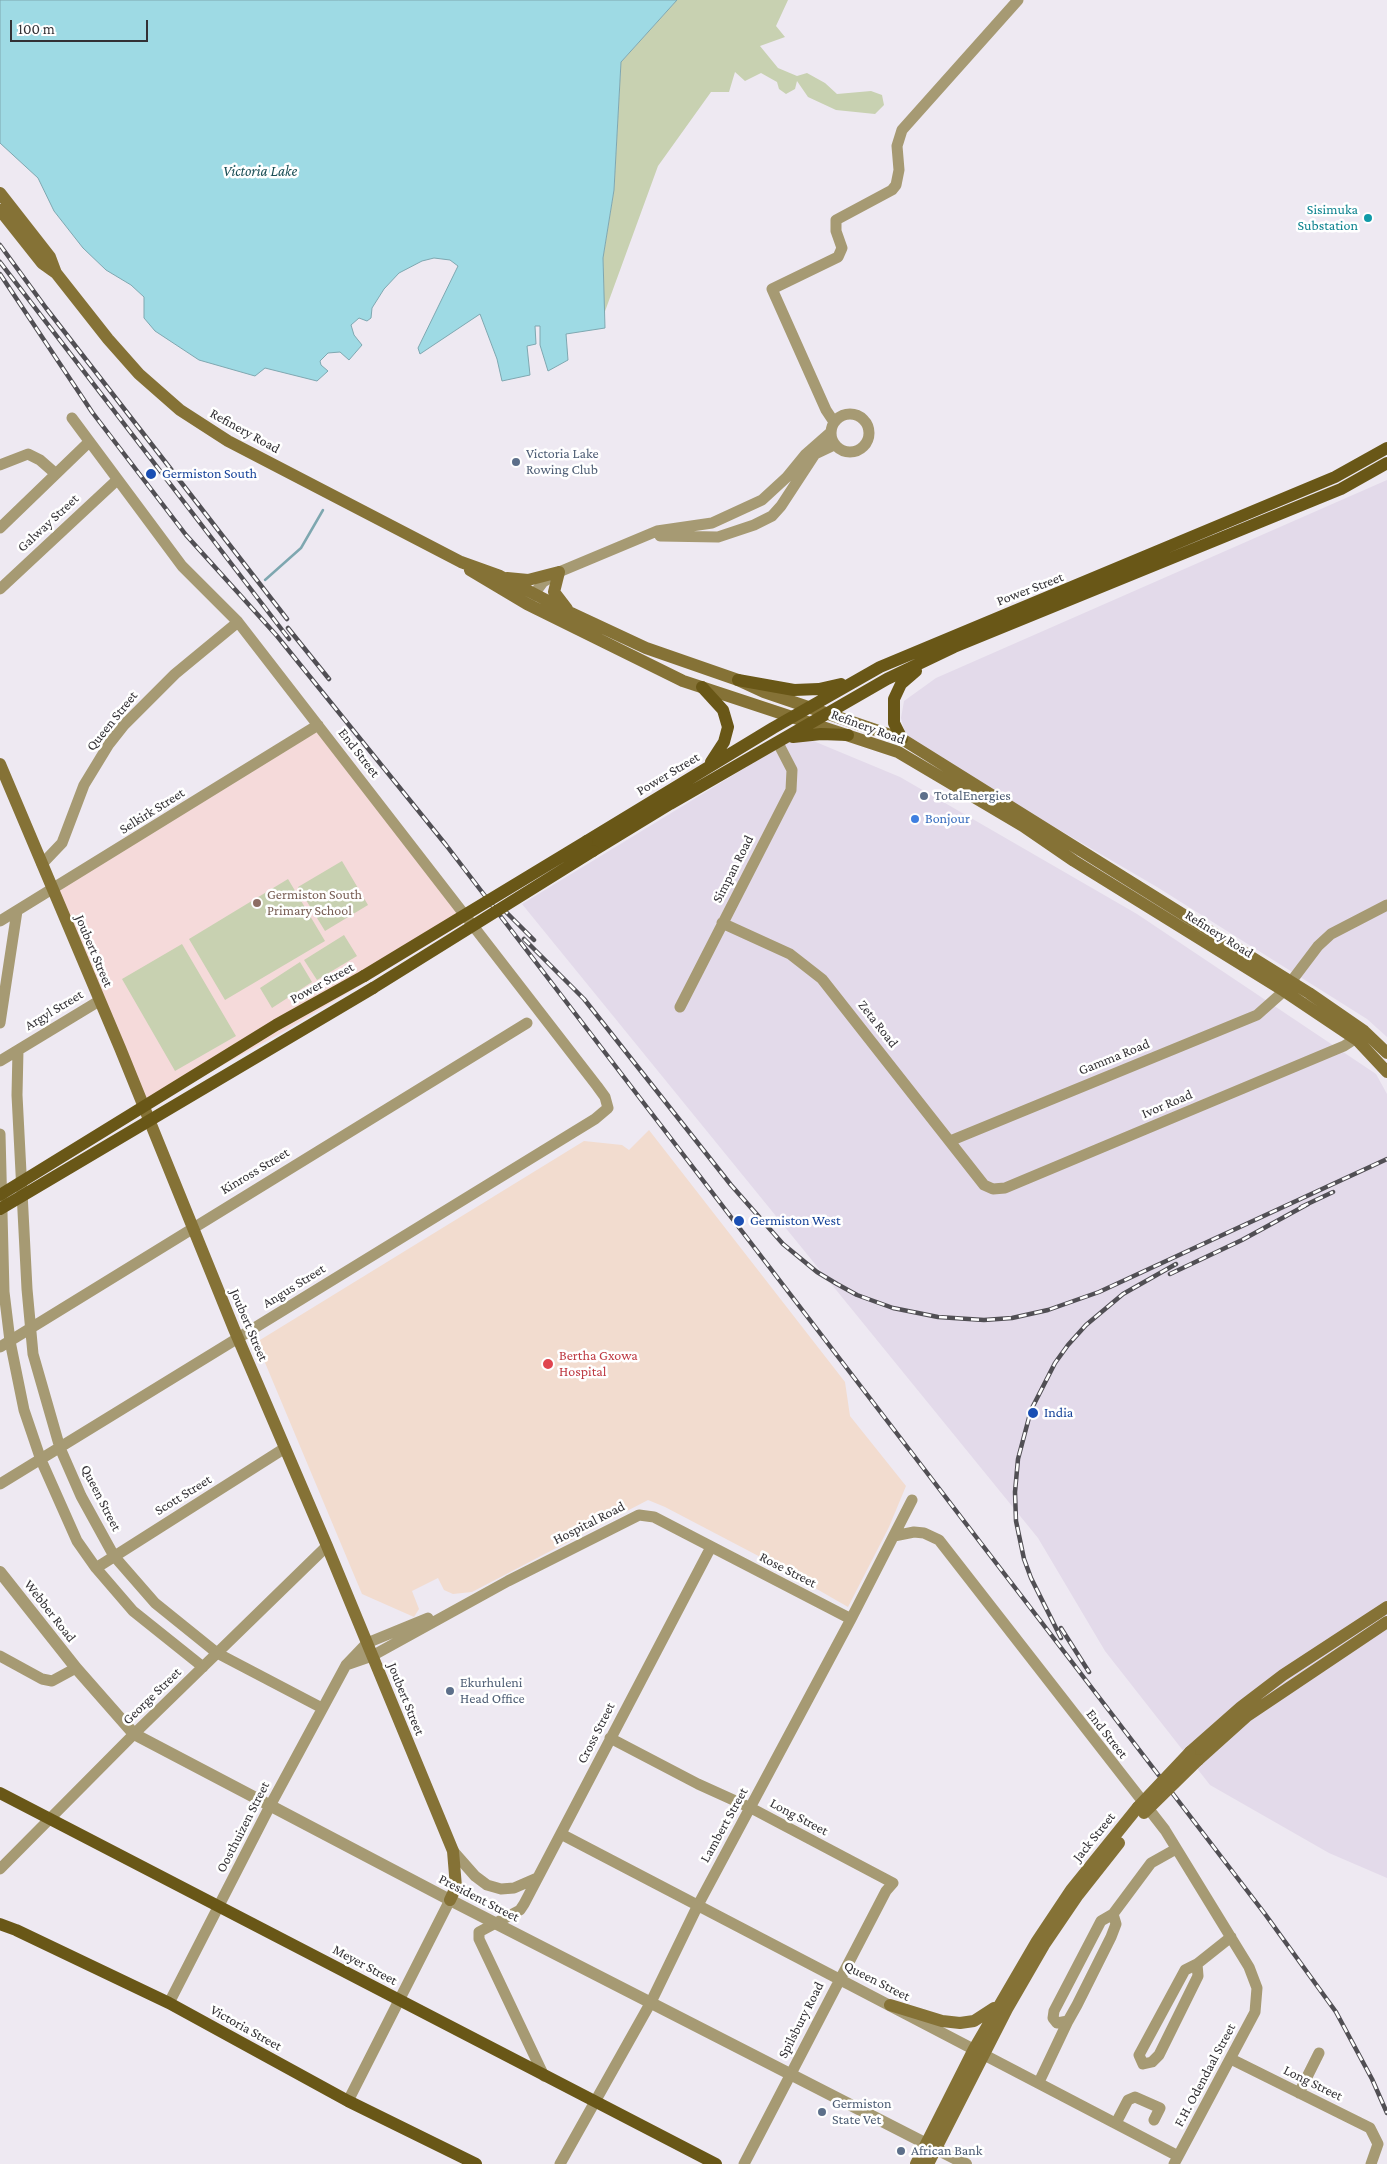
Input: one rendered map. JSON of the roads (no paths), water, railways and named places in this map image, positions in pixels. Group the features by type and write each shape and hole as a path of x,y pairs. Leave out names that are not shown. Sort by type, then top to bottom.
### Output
{"main road":[{"path":"0,193 50,257 56,273"},
{"path":"0,210 42,263 56,273"},
{"name":"Refinery Road","path":"56,273 108,339 139,374 180,410 228,441 461,562 500,576 530,599 663,671 702,687 898,752 1023,826 1078,856"},
{"name":"Power Street","path":"1,1194 276,1025 590,846 670,804 782,741 887,679 954,647 1190,546 1335,477 1387,448"},
{"name":"Power Street","path":"1,1209 373,988 706,768 855,681 950,637 1341,489 1387,463"},
{"name":"Refinery Road","path":"461,562 495,586 571,613 646,648 738,680 764,692 809,708 902,739 1078,856 1287,986 1387,1053"},
{"path":"500,576 528,580 559,572 554,592 560,603 571,613"},
{"path":"902,739 894,723 893,715 896,690 907,677 954,647"},
{"path":"738,680 794,690 819,689 855,681"},
{"path":"702,687 723,710 728,727 719,752 706,768"},
{"path":"782,741 813,734 848,735"},
{"name":"Joubert Street","path":"0,764 3,782 42,864 453,1851 456,1887 450,1900"},
{"name":"Refinery Road","path":"1360,1036 1387,1072"},
{"name":"Jack Street","path":"916,2164 931,2146 979,2051 999,2004 1036,1941 1071,1890 1141,1810 1216,1735 1283,1676 1387,1607"},
{"name":"Jack Street","path":"1244,1711 1387,1622"},
{"name":"Meyer Street","path":"0,1793 595,2103 716,2164"},
{"name":"Jack Street","path":"979,2051 1044,1945 1141,1810"},
{"name":"Victoria Street","path":"0,1924 169,2003 348,2101 476,2164"},
{"path":"890,2005 942,2021 960,2023 974,2021 999,2004"},
{"name":"Jack Street","path":"928,2164 931,2146"}],"street":[{"path":"530,599 543,582 559,572 657,531 712,523 726,518 771,494 805,455 832,428 844,415 857,416 867,424 869,434 866,444 856,452 844,452 834,445 832,428 826,410 772,289 838,257 842,248 836,231 836,220 884,194 896,185 899,170 897,146 902,130 1018,0"},
{"name":"End Street","path":"72,418 182,566 238,622 597,1086 607,1103 604,1113"},
{"path":"0,528 89,442"},
{"path":"645,537 706,537 732,533 772,516 781,506 815,454 834,445"},
{"path":"0,465 28,454 40,460 56,474"},
{"name":"Galway Street","path":"0,588 117,480"},
{"path":"726,518 732,533"},
{"name":"Queen Street","path":"42,864 57,850 66,836 84,785 109,744 164,683 238,622"},
{"name":"Selkirk Street","path":"0,922 318,725"},
{"name":"Simpan Road","path":"680,1007 791,790 792,770 782,741"},
{"name":"Gamma Road","path":"950,1141 1239,1023 1262,1011 1287,986 1318,946 1331,934 1387,905"},
{"path":"0,1024 2,991 17,911"},
{"name":"Zeta Road","path":"722,923 790,954 822,979 979,1179"},
{"name":"Argyl Street","path":"0,1061 99,1001"},
{"name":"Kinross Street","path":"5,1344 527,1023"},
{"name":"Ivor Road","path":"979,1179 988,1188 1005,1188 1360,1036"},
{"path":"18,1050 17,1096 22,1182"},
{"name":"Angus Street","path":"0,1484 604,1113"},
{"path":"0,1134 5,1344 41,1460 78,1541 96,1568 133,1611 203,1667"},
{"name":"Queen Street","path":"22,1182 33,1354 41,1388 60,1448 81,1496 114,1556 155,1603 217,1653 322,1708"},
{"name":"Scott Street","path":"96,1568 286,1448"},
{"name":"Lambert Street","path":"560,2164 651,2002 698,1905 851,1619 912,1500"},
{"name":"Hospital Road","path":"372,1656 508,1581 639,1515 654,1517 711,1547"},
{"name":"End Street","path":"894,1536 914,1532 924,1533 939,1540 1165,1830 1249,1967 1258,1997"},
{"name":"George Street","path":"0,1869 51,1820 134,1734 327,1546"},
{"name":"Rose Street","path":"711,1547 851,1619"},
{"name":"Cross Street","path":"496,1924 520,1910 711,1547"},
{"name":"Webber Road","path":"0,1572 76,1668"},
{"name":"Hospital Road","path":"367,1643 508,1581"},
{"name":"Oosthuizen Street","path":"169,2003 322,1708 346,1665 367,1643"},
{"path":"0,1656 52,1681 76,1668"},
{"path":"346,1665 372,1656"},
{"name":"President Street","path":"76,1668 134,1734 271,1804 496,1924 966,2164"},
{"name":"Long Street","path":"610,1738 751,1808 888,1885"},
{"name":"Queen Street","path":"561,1834 1116,2123 1176,2160"},
{"path":"1068,2021 1061,2023 1055,2021 1054,2011 1101,1921 1113,1914 1151,1863 1176,1849"},
{"path":"453,1851 475,1876 487,1884 500,1889 514,1888 537,1878"},
{"name":"Spilsbury Road","path":"744,2164 888,1885"},
{"path":"348,2101 398,1999 450,1900"},
{"path":"1038,2082 1111,1937 1116,1924 1113,1914"},
{"path":"496,1924 482,1929 479,1932 479,1940 544,2076"},
{"path":"1197,1964 1198,1976 1159,2055 1152,2062 1143,2064 1140,2055 1185,1970 1197,1964 1231,1937"},
{"name":"F.H. Odendaal Street","path":"1176,2160 1249,2026 1258,1997"},
{"path":"1299,2093 1319,2053"},
{"name":"Long Street","path":"1231,2059 1370,2128 1377,2138 1377,2149 1372,2164"},
{"path":"1116,2123 1128,2100 1135,2097 1160,2108 1154,2120"}],"water":[{"name":"Victoria Lake","path":"0,0 677,0 621,62 614,190 603,258 605,328 566,334 568,360 548,371 540,345 540,326 535,326 536,344 527,346 530,375 502,381 497,359 480,314 420,354 418,348 458,266 450,260 434,258 422,261 399,273 384,289 372,308 371,318 367,321 359,318 351,325 354,335 362,345 349,360 340,352 328,353 320,361 321,365 328,371 317,381 265,368 255,376 199,360 155,331 144,318 144,297 131,285 106,270 83,248 54,211 38,178 0,143"}],"waterway":[{"path":"265,580 301,548 323,510"}],"railway":[{"path":"0,245 46,308 287,619"},
{"path":"0,262 289,639"},
{"path":"0,274 92,412 186,535 277,636 446,845 1265,1914 1336,2012 1372,2079 1387,2113"},
{"path":"288,628 329,679"},
{"path":"502,908 534,940"},
{"path":"524,939 584,999 731,1185 783,1244 817,1272 837,1284 857,1295 893,1308 938,1317 984,1320 1012,1318 1048,1310 1099,1292 1387,1159"},
{"path":"1301,1207 1333,1192"},
{"path":"1170,1274 1242,1240 1308,1204"},
{"path":"1061,1638 1031,1578 1024,1559 1016,1521 1015,1492 1018,1459 1031,1410 1055,1363 1086,1325 1123,1294 1176,1264"},
{"path":"1061,1628 1089,1672"}],"place":[{"name":"Sisimuka Substation","path":"1368,218"},
{"name":"Victoria Lake Rowing Club","path":"516,462"},
{"name":"Germiston South","path":"151,474"},
{"name":"TotalEnergies","path":"924,796"},
{"name":"Bonjour","path":"915,819"},
{"name":"Germiston South Primary School","path":"257,903"},
{"name":"Germiston West","path":"739,1221"},
{"name":"Bertha Gxowa Hospital","path":"548,1364"},
{"name":"India","path":"1033,1413"},
{"name":"Ekurhuleni Head Office","path":"450,1691"},
{"name":"Germiston State Vet","path":"822,2112"},
{"name":"African Bank","path":"901,2151"}]}
